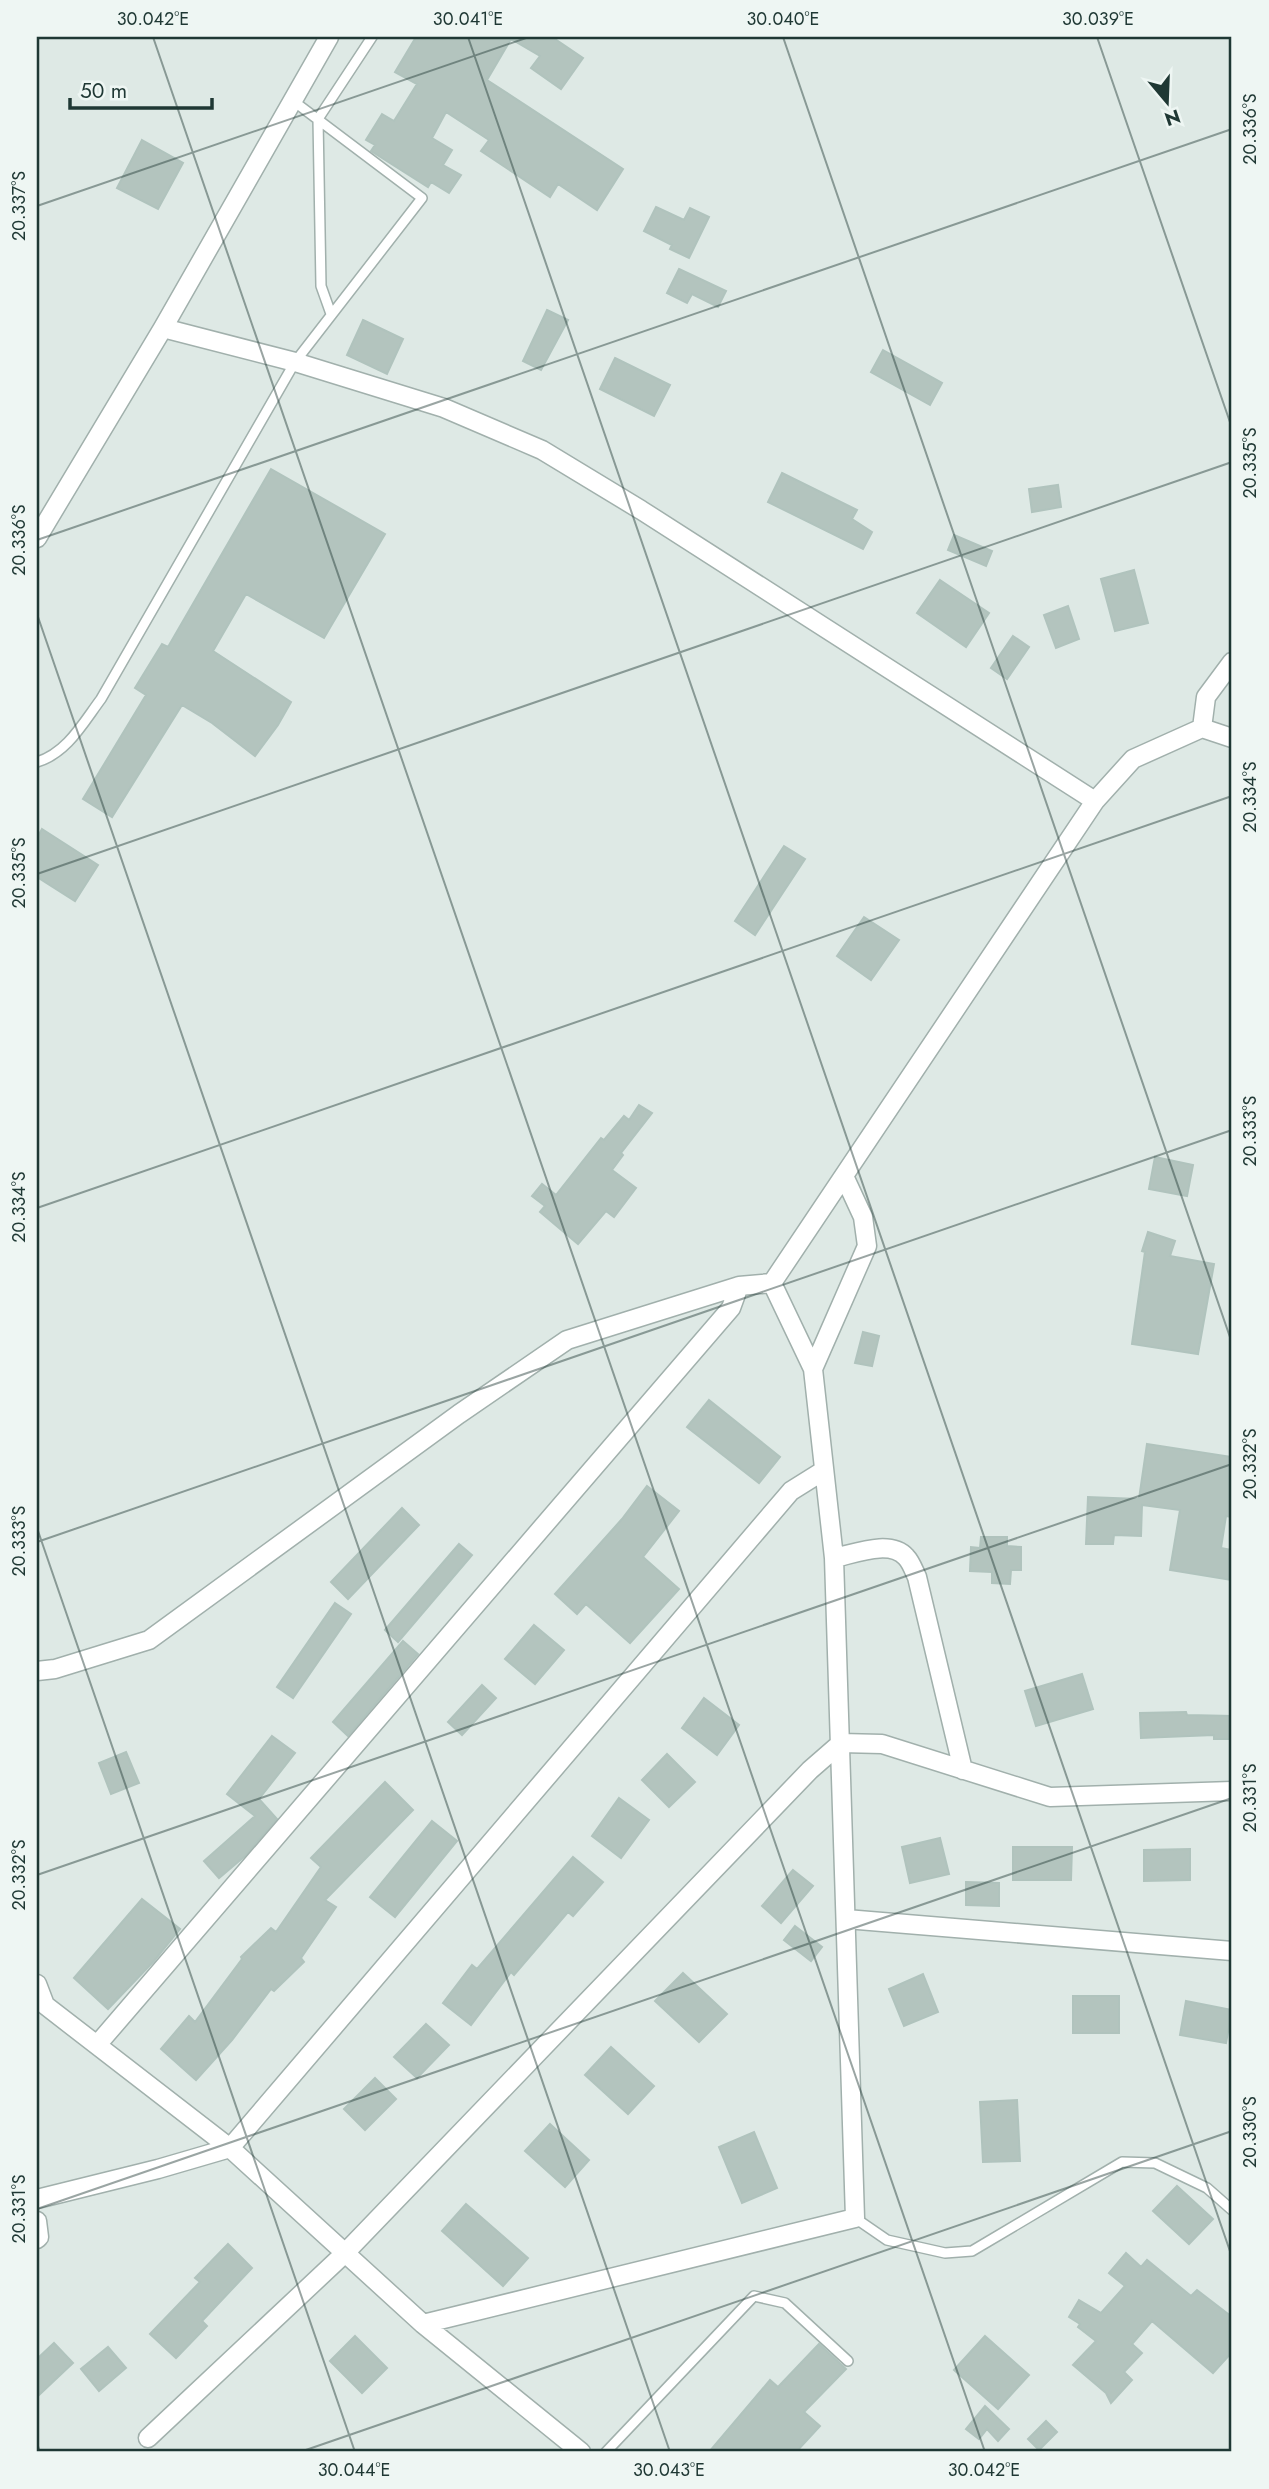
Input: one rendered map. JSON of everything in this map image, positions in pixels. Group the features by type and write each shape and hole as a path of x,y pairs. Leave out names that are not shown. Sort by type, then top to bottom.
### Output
{"street":[{"path":"37,538 163,328 329,37"},
{"path":"163,328 295,362 443,408 542,450 641,510 1095,801"},
{"path":"1202,728 1206,696 1232,662"},
{"path":"772,1283 1095,801 1133,760 1202,728 1232,738"},
{"path":"813,1369 867,1246 863,1217 844,1176"},
{"path":"37,1671 55,1669 149,1640 459,1414 567,1340 738,1286 772,1283"},
{"path":"423,2324 855,2218 834,1558 813,1369 772,1283"},
{"path":"97,2045 723,1318 731,1308 738,1286"},
{"path":"37,2200 230,2148 791,1491 823,1471"},
{"path":"834,1558 880,1548 896,1550 906,1557 917,1577 963,1770"},
{"path":"148,2438 344,2254 810,1770 841,1743 882,1744 1050,1797 1232,1791"},
{"path":"846,1919 1232,1951"},
{"path":"37,1983 45,2005 230,2148 423,2324 581,2452"},
{"path":"37,2221 37,2239"}],"lane":[{"path":"331,314 321,286 318,119 372,37"},
{"path":"37,762 48,758 70,741 101,699 295,362 422,198 292,100"},
{"path":"855,2218 887,2239 945,2253 972,2251 1122,2162 1155,2163 1207,2188 1232,2210"},
{"path":"606,2452 754,2296 785,2303 848,2361"}],"building":[{"path":"416,37 552,37 583,58 561,89 531,68 540,56 511,39 487,80 623,169 597,210 558,184 550,197 481,151 489,140 446,112 432,138 452,150 443,165 461,175 449,193 431,182 428,187 371,151 375,145 366,140 382,114 394,121 417,84 395,72"},
{"path":"142,140 183,163 158,209 117,188"},
{"path":"656,207 684,220 690,208 709,217 689,258 670,249 672,245 644,231"},
{"path":"679,269 726,291 718,307 692,294 687,303 667,293"},
{"path":"547,310 568,320 541,370 523,361"},
{"path":"363,320 403,339 387,374 347,355"},
{"path":"883,350 942,383 930,405 871,372"},
{"path":"615,358 670,385 654,416 600,389"},
{"path":"271,469 385,534 324,638 246,594 213,651 291,702 255,756 212,723 182,705 112,817 83,799 146,695 135,688 162,644 168,647"},
{"path":"782,473 857,510 852,519 872,532 863,549 768,502"},
{"path":"1058,485 1061,507 1032,512 1029,489"},
{"path":"954,535 992,551 986,566 948,550"},
{"path":"1134,570 1148,623 1115,631 1101,579"},
{"path":"940,580 989,613 966,647 917,613"},
{"path":"1068,606 1079,639 1056,648 1044,615"},
{"path":"1013,636 1029,647 1007,679 991,668"},
{"path":"42,829 98,865 75,901 37,877 37,838"},
{"path":"784,846 805,859 755,935 735,921"},
{"path":"864,917 899,940 871,980 837,956"},
{"path":"639,1105 652,1113 621,1153 623,1155 612,1170 636,1188 614,1217 606,1211 578,1244 540,1212 545,1206 532,1196 542,1184 556,1195 601,1138 604,1140 624,1116 629,1120"},
{"path":"1155,1157 1193,1165 1187,1196 1149,1189"},
{"path":"1148,1232 1175,1241 1170,1256 1214,1264 1198,1354 1132,1344 1145,1252 1142,1251"},
{"path":"863,1332 879,1336 872,1366 855,1363"},
{"path":"709,1400 780,1457 759,1483 687,1427"},
{"path":"1147,1444 1232,1457 1232,1517 1226,1516 1221,1548 1232,1550 1232,1580 1170,1570 1180,1510 1142,1505 1141,1536 1114,1535 1113,1544 1086,1544 1088,1497 1139,1499"},
{"path":"647,1486 679,1511 643,1557 679,1589 630,1643 586,1604 577,1614 555,1594 622,1519"},
{"path":"402,1508 419,1525 348,1599 331,1582"},
{"path":"981,1537 1007,1537 1007,1546 1021,1547 1021,1570 1011,1570 1010,1584 992,1583 992,1572 970,1571 971,1547 980,1548"},
{"path":"459,1544 472,1555 398,1642 385,1630"},
{"path":"335,1603 351,1614 293,1698 277,1687"},
{"path":"534,1625 564,1650 535,1684 505,1659"},
{"path":"403,1641 418,1654 348,1736 333,1722"},
{"path":"1082,1674 1093,1709 1036,1726 1025,1691"},
{"path":"482,1685 496,1698 462,1735 448,1722"},
{"path":"704,1698 739,1725 717,1755 682,1728"},
{"path":"1186,1712 1187,1715 1232,1716 1232,1739 1214,1739 1214,1735 1141,1738 1140,1713"},
{"path":"272,1736 295,1753 259,1799 277,1819 245,1856 219,1878 204,1861 255,1816 227,1794"},
{"path":"126,1752 139,1783 111,1794 99,1763"},
{"path":"667,1754 695,1782 669,1807 642,1780"},
{"path":"385,1782 413,1810 325,1900 336,1907 301,1958 304,1962 274,1991 271,1989 232,2040 196,2080 161,2049 189,2016 195,2022 241,1957 271,1928 276,1932 321,1867 311,1858"},
{"path":"619,1798 649,1820 621,1858 592,1836"},
{"path":"432,1821 457,1841 395,1917 370,1897"},
{"path":"940,1838 949,1874 910,1883 902,1847"},
{"path":"1013,1847 1072,1847 1071,1880 1013,1880"},
{"path":"1190,1849 1190,1880 1144,1881 1144,1850"},
{"path":"573,1857 603,1882 573,1916 568,1912 514,1975 511,1972 471,2025 443,2003 472,1965 477,1969"},
{"path":"793,1870 813,1886 781,1923 762,1906"},
{"path":"966,1882 999,1883 999,1906 966,1905"},
{"path":"142,1899 180,1929 108,2009 74,1978"},
{"path":"795,1926 822,1947 811,1961 784,1940"},
{"path":"683,1973 727,2014 699,2042 655,2001"},
{"path":"923,1974 938,2012 904,2026 889,1989"},
{"path":"1073,1996 1119,1996 1119,2033 1073,2033"},
{"path":"1186,2001 1232,2010 1226,2043 1180,2035"},
{"path":"426,2024 449,2045 417,2078 394,2057"},
{"path":"611,2047 654,2086 628,2114 585,2075"},
{"path":"375,2078 396,2099 365,2130 344,2109"},
{"path":"1017,2100 1020,2161 983,2162 980,2102"},
{"path":"550,2124 589,2160 565,2187 525,2151"},
{"path":"754,2132 777,2188 742,2203 719,2147"},
{"path":"1177,2186 1213,2219 1189,2244 1153,2211"},
{"path":"466,2204 528,2258 503,2286 442,2231"},
{"path":"228,2244 252,2268 202,2321 207,2326 176,2358 150,2334 200,2282 195,2278"},
{"path":"1126,2253 1141,2267 1147,2260 1191,2296 1197,2290 1232,2317 1232,2352 1213,2373 1152,2321 1132,2344 1142,2353 1124,2372 1132,2380 1111,2403 1106,2393 1073,2365 1096,2341 1069,2317 1079,2300 1101,2313 1125,2286 1109,2273"},
{"path":"355,2336 387,2368 362,2393 330,2361"},
{"path":"985,2336 1029,2375 998,2409 954,2370"},
{"path":"54,2343 73,2363 37,2397 37,2359"},
{"path":"819,2344 846,2369 804,2412 820,2426 796,2452 709,2452 770,2380 778,2387"},
{"path":"108,2347 126,2368 99,2391 81,2369"},
{"path":"985,2406 1009,2429 998,2441 987,2429 979,2439 966,2429"},
{"path":"1046,2421 1057,2432 1039,2450 1028,2439"}]}
